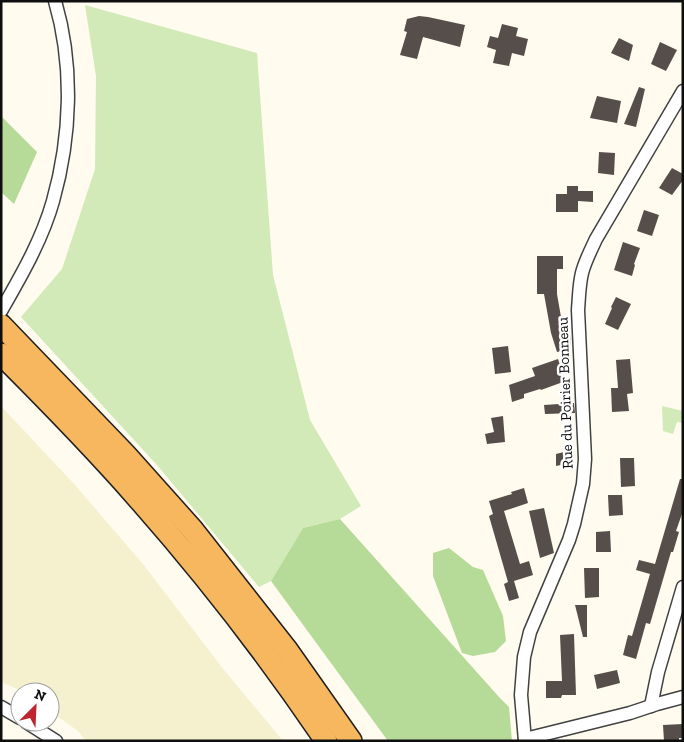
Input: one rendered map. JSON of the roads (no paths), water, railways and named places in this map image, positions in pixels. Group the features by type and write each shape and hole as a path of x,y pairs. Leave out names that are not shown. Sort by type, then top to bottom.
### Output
{"highway":[{"path":"1,325 125,454 192,529 287,650 351,741"},
{"path":"1,354 94,450 183,550 237,616 293,691 326,741"}],"street":[{"path":"1,311 37,244 53,201 64,152 69,86 65,46 55,1"},
{"name":"Rue du Poirier Bonneau","path":"525,740 521,695 524,658 530,632 569,540 583,484 584,450 578,310 579,286 586,262 596,239 683,91"},
{"path":"651,706 658,672 683,587"},
{"path":"525,740 630,713 683,697"},
{"path":"42,732 56,741"}]}
